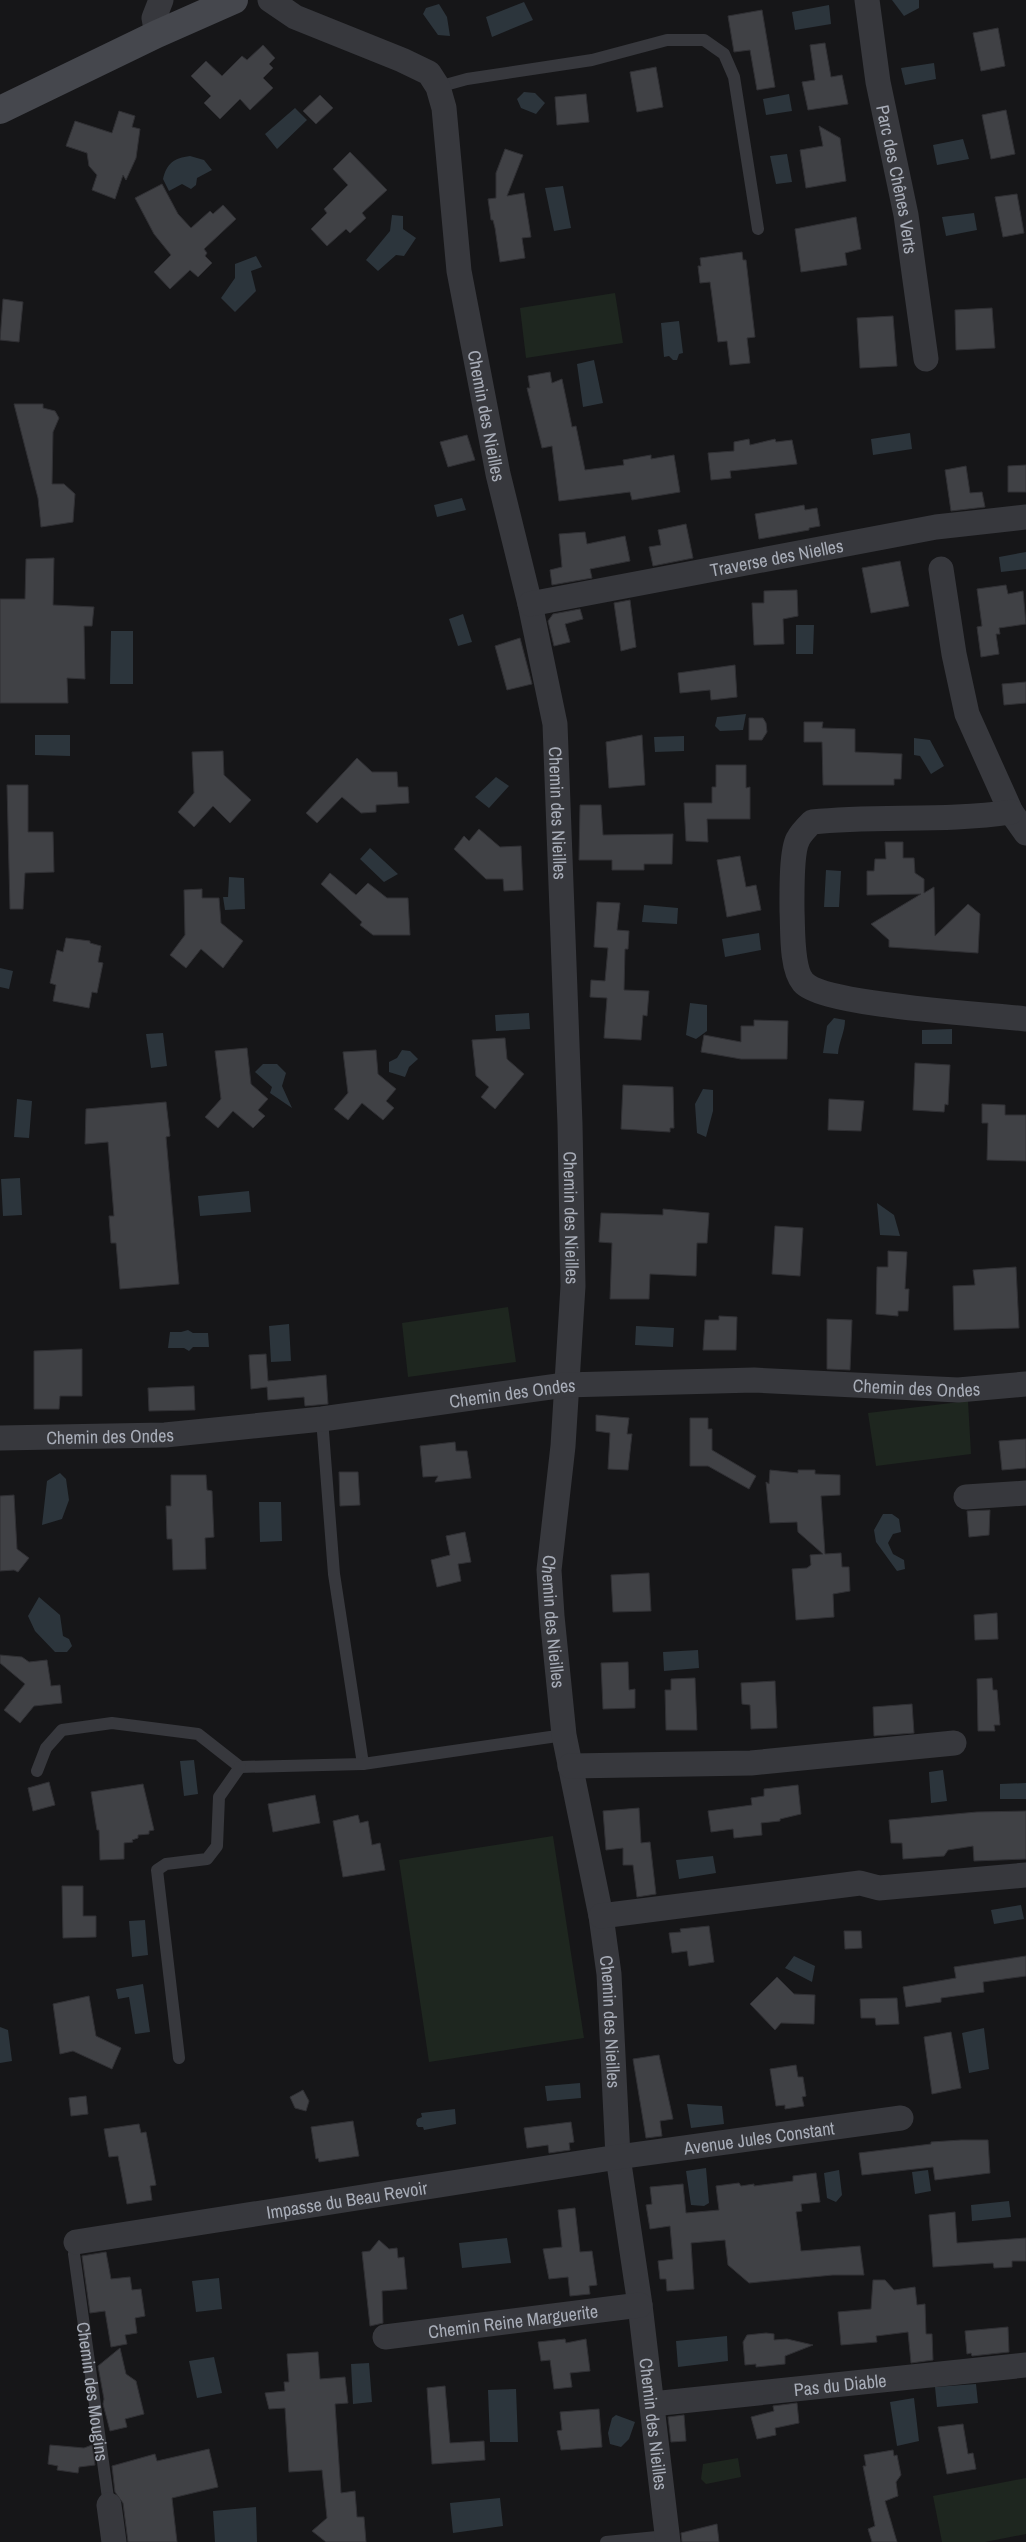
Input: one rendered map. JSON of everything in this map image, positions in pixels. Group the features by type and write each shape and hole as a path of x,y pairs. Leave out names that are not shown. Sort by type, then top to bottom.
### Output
{"street":[{"path":"156,34 154,18 160,0"},
{"path":"0,110 156,34 234,0"},
{"name":"Chemin des Nieilles","path":"270,0 295,18 402,60 429,73 438,87 444,108 459,272 498,474 530,604 555,724 570,1124 572,1276 563,1446 549,1570 564,1735 601,1916 609,1974 618,2157 640,2305 667,2539"},
{"name":"Parc des Chênes Verts","path":"867,0 878,82 906,215 926,359"},
{"name":"Traverse des Nielles","path":"530,604 936,527 1026,517"},
{"path":"941,569 954,654 967,714 1012,812 1026,833"},
{"path":"1012,812 976,817 850,818 812,822 797,840 792,884 793,941 795,960 802,982 817,993 855,1002 1026,1019"},
{"name":"Chemin des Ondes","path":"0,1438 164,1435 322,1419 565,1385 754,1380 958,1390 1026,1384"},
{"path":"966,1497 1026,1493"},
{"path":"570,1766 750,1764 954,1743"},
{"path":"601,1916 860,1883 879,1888 1026,1875"},
{"name":"Avenue Jules Constant","path":"618,2157 901,2118"},
{"name":"Impasse du Beau Revoir","path":"76,2242 618,2157"},
{"name":"Chemin Reine Marguerite","path":"385,2337 640,2305"},
{"name":"Pas du Diable","path":"652,2404 1026,2365"},
{"name":"Chemin des Mougins","path":"109,2505 114,2542"}],"lane":[{"path":"438,87 467,80 592,60 667,40 704,40 724,54 734,77 758,229"},
{"path":"322,1419 334,1574 363,1764"},
{"path":"37,1771 46,1748 62,1730 112,1723 198,1734 240,1767 363,1764 564,1735"},
{"path":"179,2058 158,1870 166,1864 207,1859 217,1846 219,1797 240,1767"},
{"name":"Chemin des Mougins","path":"76,2242 74,2254 83,2327 109,2505"},
{"path":"606,2542 667,2539"}],"shaded area":[{"path":"892,0 919,0 919,8 904,16"},
{"path":"524,2 533,20 492,37 486,17"},
{"path":"439,4 447,17 450,36 438,35 423,14 426,8"},
{"path":"829,5 831,24 795,30 792,12"},
{"path":"934,63 936,79 905,85 901,68"},
{"path":"524,92 535,93 545,103 536,114 521,108 517,99"},
{"path":"789,94 792,111 766,115 763,99"},
{"path":"295,108 307,120 277,149 265,134"},
{"path":"963,139 969,159 937,165 933,145"},
{"path":"787,154 792,182 776,184 770,156"},
{"path":"190,156 204,160 212,170 197,178 196,185 191,189 182,184 169,191 163,179 169,165 175,160"},
{"path":"563,186 571,228 554,231 545,188"},
{"path":"974,213 977,230 946,236 942,217"},
{"path":"392,215 403,216 403,229 416,238 404,256 396,255 378,271 366,260 390,231"},
{"path":"256,256 262,267 251,271 256,291 235,312 221,298 235,278 235,264"},
{"path":"615,293 623,343 526,358 520,308"},
{"path":"679,321 683,353 679,354 677,360 673,360 669,356 664,357 661,323"},
{"path":"594,360 603,403 583,407 577,364"},
{"path":"910,433 912,449 873,455 871,439"},
{"path":"462,498 466,510 437,517 434,505"},
{"path":"1026,552 1026,569 1001,572 999,557"},
{"path":"463,614 472,642 458,646 449,619"},
{"path":"796,625 814,625 813,654 796,654"},
{"path":"111,631 133,631 133,684 110,684"},
{"path":"746,714 743,730 720,731 715,726 717,717"},
{"path":"35,735 70,735 70,756 35,755"},
{"path":"684,736 684,751 655,752 654,737"},
{"path":"914,738 930,740 944,766 931,774 920,756 914,755"},
{"path":"496,777 509,786 489,808 475,797"},
{"path":"370,848 398,874 384,882 360,859"},
{"path":"826,870 841,871 839,907 824,907"},
{"path":"229,877 244,878 245,909 225,910 223,897 228,897"},
{"path":"644,905 678,908 677,924 642,922"},
{"path":"759,933 761,950 725,957 722,939"},
{"path":"0,968 13,971 9,989 0,987"},
{"path":"690,1003 707,1005 707,1031 696,1039 686,1035"},
{"path":"529,1013 530,1029 496,1031 495,1015"},
{"path":"834,1018 845,1020 838,1054 823,1053 827,1026"},
{"path":"952,1029 952,1044 922,1044 922,1030"},
{"path":"163,1033 167,1066 151,1068 146,1034"},
{"path":"402,1050 410,1051 418,1059 409,1067 405,1077 389,1072 389,1062 397,1058"},
{"path":"263,1064 277,1064 286,1073 282,1086 292,1108 270,1093 272,1087 255,1072"},
{"path":"703,1089 713,1090 713,1111 706,1137 697,1133 695,1104"},
{"path":"17,1099 32,1101 29,1138 14,1137"},
{"path":"20,1178 22,1215 3,1216 1,1179"},
{"path":"249,1191 251,1212 200,1216 198,1196"},
{"path":"877,1203 894,1215 900,1236 880,1235"},
{"path":"508,1307 516,1362 408,1377 402,1323"},
{"path":"289,1324 291,1361 271,1362 269,1326"},
{"path":"636,1326 674,1328 673,1347 635,1345"},
{"path":"188,1330 193,1333 208,1333 209,1347 193,1347 189,1351 184,1348 168,1348 170,1332"},
{"path":"968,1401 971,1454 876,1466 868,1413"},
{"path":"60,1473 66,1479 69,1500 62,1519 42,1525 47,1481"},
{"path":"259,1502 281,1502 282,1541 260,1542"},
{"path":"883,1514 892,1514 899,1519 901,1532 893,1534 888,1543 893,1554 904,1560 905,1569 897,1571 876,1542 874,1530"},
{"path":"39,1597 60,1615 63,1636 69,1639 72,1646 67,1652 55,1652 35,1631 28,1616"},
{"path":"698,1650 699,1668 664,1671 663,1652"},
{"path":"194,1760 198,1794 184,1796 180,1761"},
{"path":"943,1770 947,1801 931,1803 929,1772"},
{"path":"1026,1783 1026,1799 1000,1799 1000,1784"},
{"path":"553,1836 584,2038 429,2062 399,1860"},
{"path":"713,1856 716,1873 679,1879 676,1860"},
{"path":"1021,1905 1024,1919 994,1924 991,1910"},
{"path":"145,1920 148,1955 132,1957 129,1921"},
{"path":"794,1956 815,1966 812,1982 785,1968"},
{"path":"143,1984 150,2032 135,2034 129,1997 118,1999 116,1989"},
{"path":"0,2027 8,2030 12,2061 0,2063"},
{"path":"984,2028 989,2069 969,2073 962,2033"},
{"path":"580,2083 581,2098 547,2101 545,2086"},
{"path":"687,2104 722,2106 724,2124 691,2128"},
{"path":"455,2109 456,2124 424,2130 423,2127 418,2127 416,2124 417,2119 422,2117 421,2113"},
{"path":"706,2168 709,2203 704,2206 691,2205 686,2171"},
{"path":"839,2170 842,2195 836,2202 827,2198 824,2173"},
{"path":"928,2170 931,2191 915,2194 912,2172"},
{"path":"1009,2201 1011,2217 972,2221 971,2205"},
{"path":"507,2238 511,2263 462,2268 459,2243"},
{"path":"219,2278 222,2309 196,2312 192,2281"},
{"path":"727,2336 728,2361 678,2367 676,2341"},
{"path":"214,2357 222,2393 197,2398 189,2361"},
{"path":"369,2363 372,2402 353,2404 351,2364"},
{"path":"976,2384 978,2403 937,2407 935,2387"},
{"path":"516,2389 518,2442 490,2442 488,2390"},
{"path":"914,2398 919,2441 897,2446 890,2402"},
{"path":"616,2415 635,2422 629,2439 621,2447 610,2444 608,2433 612,2418"},
{"path":"738,2458 741,2477 706,2484 701,2479 703,2464"},
{"path":"1026,2478 1026,2534 985,2542 942,2542 933,2496"},
{"path":"500,2498 503,2526 453,2533 450,2503"},
{"path":"256,2507 257,2542 215,2542 213,2511"}],"building":[{"path":"762,10 775,87 757,90 750,50 734,52 728,16"},
{"path":"998,28 1005,66 981,71 973,33"},
{"path":"825,43 831,77 842,75 848,104 808,110 802,82 815,80 810,45"},
{"path":"263,45 275,58 269,64 273,68 263,78 273,88 250,110 240,99 220,119 204,103 211,96 191,76 206,61 222,76 242,56 247,60"},
{"path":"656,67 663,107 637,112 630,72"},
{"path":"586,94 589,122 557,125 555,97"},
{"path":"320,95 333,108 316,124 303,111"},
{"path":"1006,110 1015,154 991,159 982,115"},
{"path":"119,111 135,116 132,127 140,129 136,158 126,180 123,175 115,199 92,190 97,175 89,166 87,153 66,146 75,121 112,133"},
{"path":"819,126 840,138 846,181 806,188 800,150 823,146"},
{"path":"505,149 523,155 507,196 524,193 531,237 522,238 525,258 500,262 488,199 496,198 496,173"},
{"path":"350,152 387,190 362,213 366,218 350,233 346,229 327,246 311,229 327,213 324,209 348,185 333,169"},
{"path":"162,184 178,214 191,228 210,211 213,214 223,205 236,219 204,249 207,253 205,256 212,263 198,277 190,270 170,289 154,272 171,255 154,234 135,198"},
{"path":"1017,194 1024,233 1003,237 995,197"},
{"path":"856,217 861,249 845,253 847,265 801,272 795,229"},
{"path":"742,252 743,260 746,260 755,337 747,338 750,363 730,365 727,341 718,342 710,282 700,283 698,266 701,266 700,258"},
{"path":"3,299 23,302 19,342 0,340"},
{"path":"992,308 995,348 956,350 955,310"},
{"path":"893,316 897,366 860,368 857,318"},
{"path":"550,372 552,383 562,379 572,427 576,426 585,470 624,465 623,460 651,455 651,459 674,455 680,492 632,500 630,492 559,501 552,446 542,448 527,388 530,388 528,376"},
{"path":"14,404 43,404 43,408 55,411 59,418 53,432 52,484 64,484 75,494 73,522 41,527 38,498"},
{"path":"467,435 475,460 448,467 440,442"},
{"path":"749,439 750,445 775,439 776,442 792,440 797,464 730,471 731,478 711,480 708,453 734,451 734,442"},
{"path":"1026,465 1026,492 1008,492 1008,466"},
{"path":"966,466 970,493 982,492 985,507 951,511 945,470"},
{"path":"804,505 805,510 817,508 820,526 809,528 809,530 759,539 755,514"},
{"path":"686,524 693,558 653,566 649,547 661,545 658,530"},
{"path":"585,532 587,544 625,536 630,561 590,569 592,578 552,585 550,570 562,567 559,534"},
{"path":"54,558 53,605 94,607 92,626 84,626 85,679 67,678 68,703 0,703 0,599 25,599 26,559"},
{"path":"900,561 909,606 871,613 862,568"},
{"path":"1006,585 1008,594 1023,591 1026,624 999,628 1000,634 996,634 999,654 981,657 977,627 982,626 977,589"},
{"path":"797,590 798,616 783,619 784,644 754,645 752,603 764,603 764,591"},
{"path":"630,600 636,647 621,651 614,603"},
{"path":"580,609 583,619 565,624 570,642 554,646 548,621 553,614"},
{"path":"520,638 532,684 507,690 495,646"},
{"path":"735,665 737,697 711,700 710,690 680,693 678,673"},
{"path":"1026,682 1026,703 1004,705 1002,684"},
{"path":"749,718 763,718 766,723 767,732 762,740 749,740"},
{"path":"804,722 823,722 822,728 855,729 855,752 902,754 901,779 894,779 894,785 823,785 822,742 804,742"},
{"path":"642,735 645,785 609,788 606,742"},
{"path":"223,751 224,775 251,800 230,823 213,806 194,827 178,812 194,793 192,752"},
{"path":"357,758 372,772 397,772 398,787 408,787 409,803 376,805 376,812 361,813 342,797 317,823 306,813"},
{"path":"716,765 746,765 746,788 750,787 750,819 707,819 708,842 686,841 684,803 712,803 712,787 716,787"},
{"path":"7,785 28,785 28,832 53,832 54,872 25,873 23,909 10,909"},
{"path":"580,805 601,805 603,835 673,834 672,864 644,864 644,870 612,870 612,860 579,860"},
{"path":"479,829 500,847 521,846 523,890 504,891 503,879 486,879 454,849 464,836 469,841"},
{"path":"885,842 903,842 903,858 914,858 915,873 924,879 924,893 934,887 935,936 968,904 980,914 978,953 889,947 889,940 871,924 921,894 867,895 867,871 874,871 875,859 886,859"},
{"path":"740,856 746,887 756,885 761,910 727,917 717,860"},
{"path":"330,873 356,895 368,883 387,898 408,898 410,935 373,935 360,925 362,922 321,884"},
{"path":"202,889 202,898 219,898 221,923 243,941 223,968 201,949 186,968 170,955 185,935 184,890"},
{"path":"597,902 620,903 617,930 629,931 628,949 625,949 624,990 649,991 647,1016 643,1015 641,1040 604,1038 607,998 590,997 591,980 605,981 608,948 594,947"},
{"path":"66,938 90,941 90,943 101,946 98,962 103,963 97,993 92,992 89,1008 53,1001 56,985 50,983 57,950 63,952"},
{"path":"754,1020 788,1021 787,1059 741,1059 701,1052 704,1035 741,1042 741,1026 754,1026"},
{"path":"505,1038 507,1059 524,1074 495,1109 481,1097 489,1087 476,1076 472,1040"},
{"path":"247,1048 251,1084 268,1099 258,1110 265,1116 253,1128 233,1111 218,1128 205,1117 221,1099 215,1051"},
{"path":"376,1050 378,1074 396,1089 386,1101 394,1108 383,1120 362,1103 348,1120 334,1109 348,1093 343,1052"},
{"path":"915,1063 950,1065 948,1105 945,1104 944,1112 913,1110"},
{"path":"623,1085 673,1087 674,1128 670,1128 670,1132 621,1129"},
{"path":"829,1099 864,1101 861,1131 828,1130"},
{"path":"166,1102 170,1136 166,1137 179,1284 120,1289 116,1243 111,1243 109,1216 114,1216 108,1142 85,1144 86,1109"},
{"path":"982,1104 1005,1105 1005,1115 1026,1115 1026,1161 987,1160 988,1123 982,1123"},
{"path":"663,1209 709,1213 707,1243 697,1243 696,1276 650,1274 649,1299 610,1299 612,1243 599,1242 601,1213 663,1215"},
{"path":"775,1226 803,1228 800,1276 772,1274"},
{"path":"888,1251 907,1252 905,1289 909,1289 908,1311 898,1311 898,1316 876,1314 877,1267 888,1267"},
{"path":"1016,1267 1019,1328 954,1330 953,1286 975,1285 973,1270"},
{"path":"719,1316 737,1317 736,1350 703,1350 705,1320 719,1320"},
{"path":"827,1319 852,1320 850,1370 827,1369"},
{"path":"82,1349 82,1396 60,1396 59,1409 34,1409 34,1351"},
{"path":"266,1354 268,1381 326,1375 328,1404 305,1406 304,1397 268,1400 267,1387 251,1389 249,1355"},
{"path":"194,1386 195,1410 149,1411 148,1388"},
{"path":"596,1415 629,1418 627,1434 632,1434 628,1470 608,1469 610,1433 596,1431"},
{"path":"690,1418 708,1418 708,1429 712,1429 712,1450 756,1476 749,1489 708,1466 690,1466"},
{"path":"1026,1439 1026,1468 1002,1470 999,1441"},
{"path":"455,1442 456,1451 467,1451 471,1478 435,1482 438,1476 423,1477 420,1446"},
{"path":"770,1470 798,1473 798,1470 815,1470 815,1474 840,1475 840,1495 821,1496 825,1554 841,1553 842,1567 849,1567 850,1591 833,1594 834,1617 796,1620 792,1569 807,1568 811,1565 810,1555 823,1554 798,1532 797,1522 770,1523 766,1482 769,1484"},
{"path":"339,1472 358,1472 360,1505 340,1506"},
{"path":"171,1475 206,1475 207,1490 212,1491 214,1537 205,1538 206,1569 173,1570 172,1539 167,1539 166,1506 171,1506"},
{"path":"14,1495 17,1549 29,1558 18,1572 14,1570 0,1571 0,1496"},
{"path":"990,1510 989,1535 969,1537 967,1511"},
{"path":"465,1532 471,1562 458,1564 461,1581 437,1587 431,1560 450,1555 446,1536"},
{"path":"649,1573 651,1611 613,1612 611,1575"},
{"path":"997,1613 998,1639 975,1640 974,1615"},
{"path":"0,1655 22,1657 29,1662 47,1660 51,1686 60,1685 62,1703 34,1706 20,1723 4,1710 25,1684 0,1663"},
{"path":"628,1662 629,1690 635,1689 635,1708 603,1709 601,1663"},
{"path":"695,1678 697,1730 666,1730 665,1690 671,1690 671,1679"},
{"path":"992,1678 993,1690 997,1690 1000,1725 994,1725 995,1731 978,1731 977,1679"},
{"path":"775,1681 777,1728 751,1729 750,1705 742,1704 741,1683"},
{"path":"912,1704 914,1733 874,1736 873,1707"},
{"path":"49,1782 55,1805 33,1811 28,1788"},
{"path":"143,1784 154,1830 149,1831 149,1834 138,1835 138,1838 132,1840 133,1842 124,1843 124,1859 100,1860 99,1830 97,1830 91,1792"},
{"path":"798,1785 801,1814 780,1819 780,1821 761,1823 762,1835 734,1838 733,1829 711,1832 708,1811 752,1805 751,1798 764,1796 764,1789"},
{"path":"315,1795 320,1823 273,1832 268,1804"},
{"path":"639,1808 641,1843 650,1842 656,1894 637,1897 633,1865 623,1865 623,1848 606,1850 603,1811"},
{"path":"1026,1811 1026,1859 974,1861 973,1846 948,1850 944,1856 903,1859 902,1843 891,1843 889,1820 977,1812"},
{"path":"358,1815 360,1823 368,1821 372,1845 380,1843 385,1870 343,1877 333,1821"},
{"path":"62,1886 83,1886 83,1916 96,1916 96,1937 63,1938"},
{"path":"709,1926 714,1962 689,1966 687,1951 672,1953 669,1933 681,1932 680,1929"},
{"path":"844,1931 861,1931 862,1948 845,1949"},
{"path":"1026,1956 1026,1976 983,1982 984,1992 941,1998 941,2002 906,2007 903,1987 956,1978 954,1967"},
{"path":"777,1977 794,1994 815,1995 814,2024 781,2023 775,2030 750,2004"},
{"path":"89,1996 96,2036 121,2048 112,2069 73,2051 60,2054 53,2004"},
{"path":"897,1998 899,2024 876,2025 875,2018 861,2018 860,1999"},
{"path":"951,2032 961,2088 932,2094 924,2037"},
{"path":"659,2055 673,2119 660,2121 662,2136 646,2138 633,2059"},
{"path":"796,2065 798,2077 803,2077 806,2096 802,2097 804,2106 785,2109 785,2105 776,2106 770,2069"},
{"path":"303,2090 309,2101 306,2111 295,2108 290,2097"},
{"path":"86,2096 88,2114 71,2116 69,2098"},
{"path":"353,2121 359,2156 319,2162 318,2158 316,2159 311,2127"},
{"path":"571,2122 574,2142 569,2143 570,2150 549,2153 548,2145 527,2148 524,2128"},
{"path":"139,2124 141,2133 146,2132 156,2185 150,2186 152,2200 127,2204 118,2156 109,2157 104,2129"},
{"path":"988,2140 990,2173 935,2180 933,2167 862,2175 859,2153 931,2144 931,2142"},
{"path":"816,2173 820,2202 801,2204 802,2211 796,2212 801,2251 860,2246 864,2275 833,2275 749,2283 728,2265 725,2240 691,2243 694,2289 667,2291 666,2279 660,2279 658,2261 673,2259 670,2226 650,2229 646,2205 652,2204 650,2187 683,2184 686,2213 719,2210 716,2186 739,2183 741,2186 754,2184 754,2186 793,2181 793,2176"},
{"path":"575,2208 580,2252 592,2251 597,2285 589,2286 590,2294 570,2296 568,2277 549,2279 543,2249 562,2247 558,2210"},
{"path":"955,2212 957,2243 1026,2238 1026,2261 1012,2261 1012,2267 994,2268 993,2263 933,2267 929,2215"},
{"path":"379,2240 389,2249 397,2248 398,2258 404,2257 407,2289 382,2291 383,2323 370,2326 362,2252 370,2251"},
{"path":"106,2252 111,2279 130,2277 132,2290 141,2289 145,2316 135,2318 137,2333 125,2335 127,2344 111,2347 105,2311 90,2313 82,2256"},
{"path":"873,2280 885,2280 894,2290 915,2287 917,2305 925,2304 926,2334 932,2334 933,2360 911,2363 908,2332 876,2336 877,2342 841,2345 838,2312 871,2309"},
{"path":"1008,2327 1009,2352 972,2356 971,2353 967,2354 965,2331"},
{"path":"774,2334 774,2340 787,2339 813,2345 785,2356 785,2364 756,2367 756,2364 745,2365 743,2342 747,2335"},
{"path":"565,2339 566,2343 586,2339 590,2371 570,2373 572,2387 554,2389 550,2360 541,2361 538,2342"},
{"path":"120,2348 126,2374 136,2381 144,2414 125,2419 127,2427 110,2431 103,2404 104,2399 98,2366"},
{"path":"318,2352 320,2379 345,2377 348,2403 335,2404 341,2493 355,2491 357,2517 364,2517 366,2542 326,2542 312,2531 327,2518 322,2470 289,2472 285,2408 269,2409 265,2393 285,2391 284,2382 289,2382 287,2354"},
{"path":"445,2386 450,2443 484,2441 485,2460 432,2464 427,2388"},
{"path":"797,2403 799,2423 775,2428 776,2435 757,2439 751,2417 774,2411 773,2406"},
{"path":"599,2409 602,2447 561,2450 557,2431 562,2430 560,2412"},
{"path":"684,2415 686,2441 671,2442 668,2417"},
{"path":"963,2424 968,2454 973,2453 976,2469 947,2474 938,2427"},
{"path":"50,2445 84,2448 92,2445 95,2465 79,2467 78,2473 57,2470 58,2466 48,2464"},
{"path":"209,2449 218,2487 172,2498 177,2542 128,2542 123,2503 115,2492 112,2466 155,2454 157,2461"},
{"path":"893,2450 894,2456 897,2455 901,2475 896,2482 898,2496 885,2501 897,2542 872,2542 868,2529 875,2526 863,2466 866,2466 864,2455"},
{"path":"717,2524 719,2542 682,2542 681,2533"}]}
